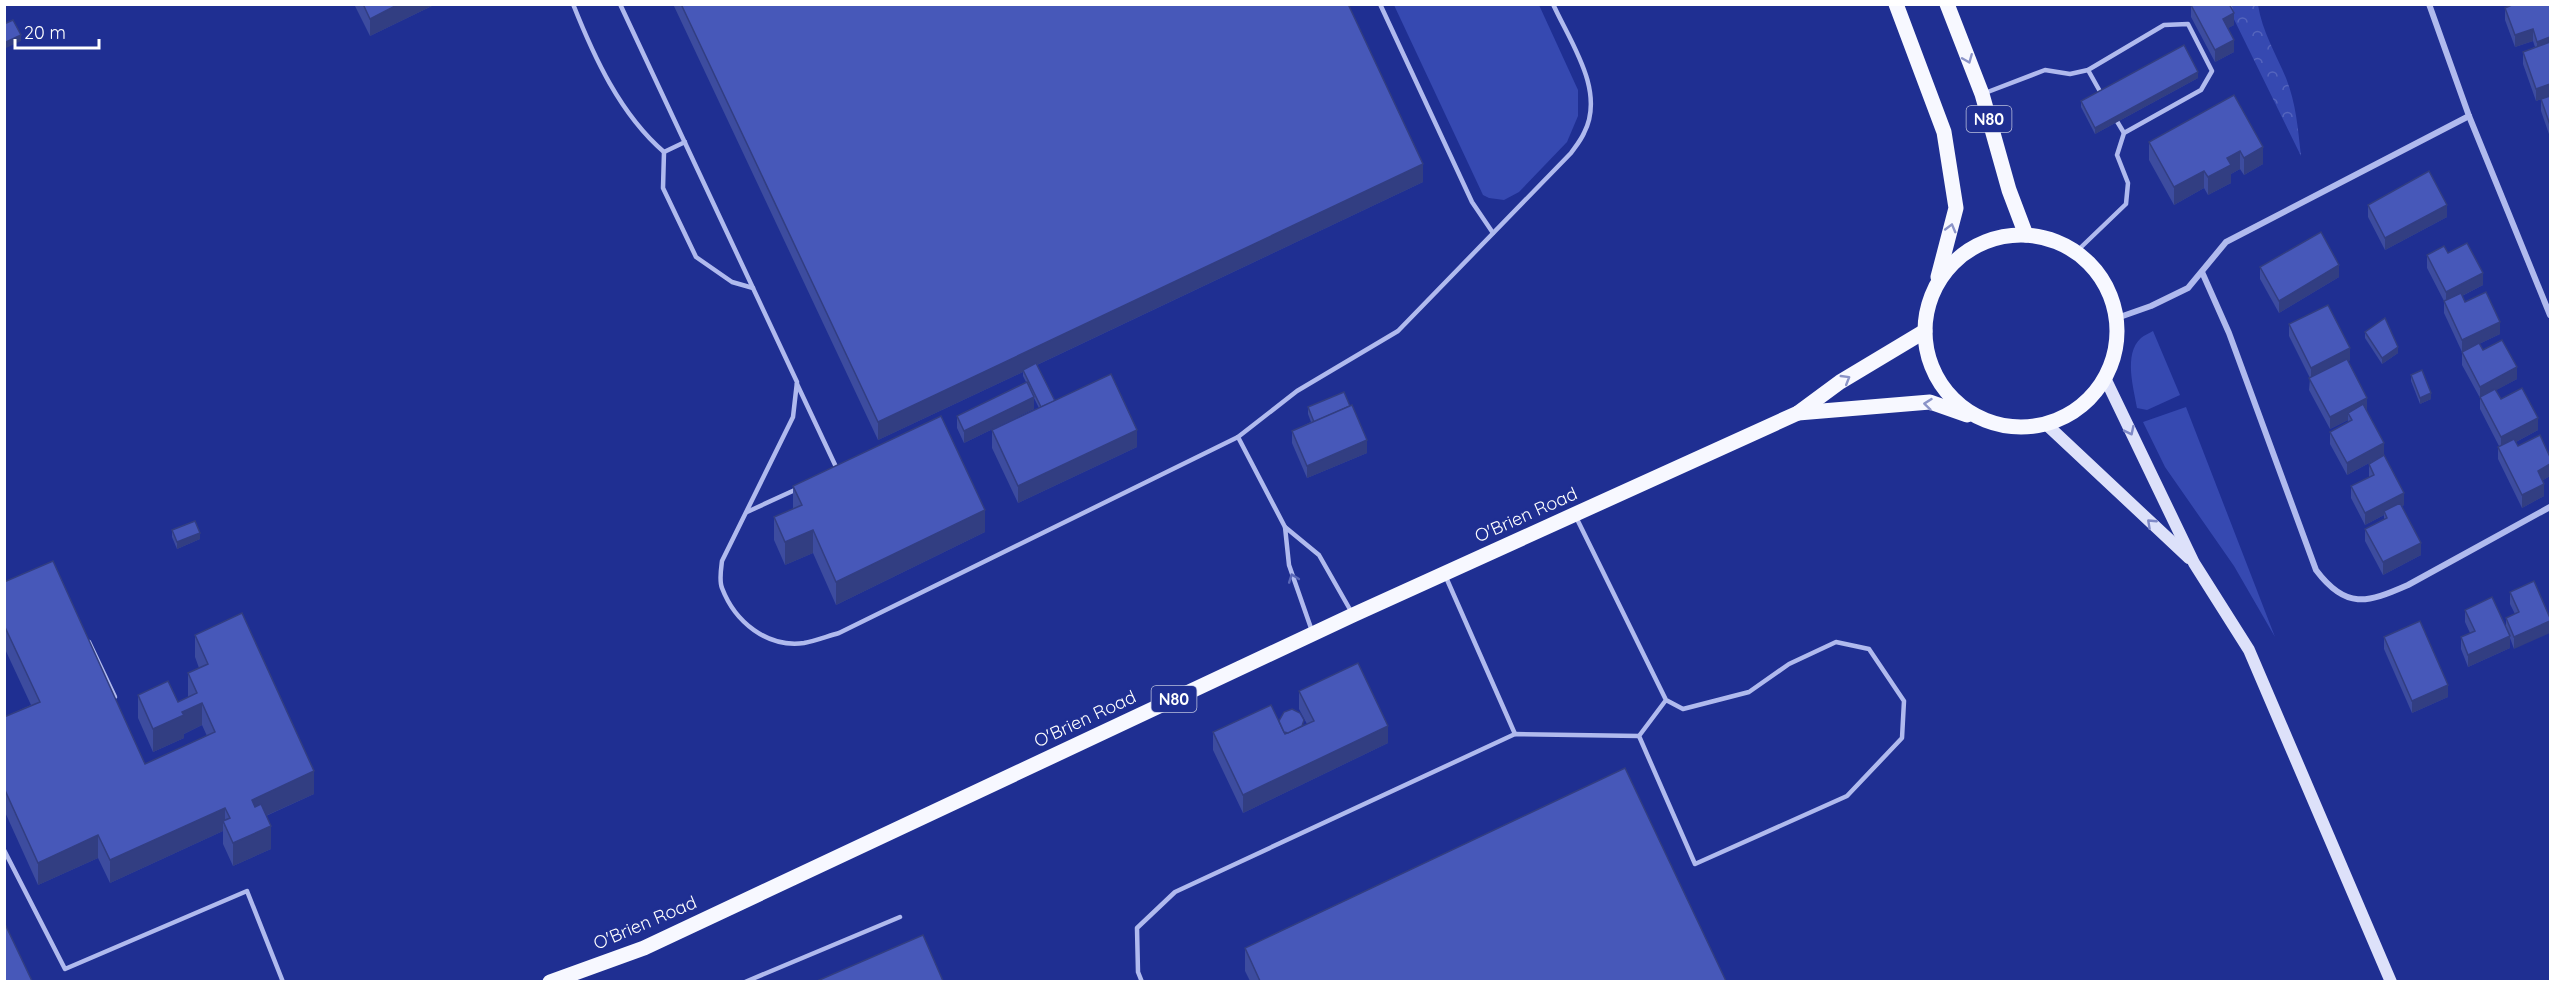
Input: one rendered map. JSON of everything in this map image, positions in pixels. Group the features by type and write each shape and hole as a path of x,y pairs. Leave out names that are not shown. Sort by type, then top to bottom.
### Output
{"main road":[{"name":"N80","path":"1896,4 1944,132 1956,208 1936,285 1927,307 1924,331 1929,359 1941,385 1960,406 1984,420 2015,428 2046,424 2069,415 2090,399 2104,378 2115,352 2117,318 2109,293 2095,271 2076,252 2052,240 2026,235 1999,237 1974,247 1952,263 1936,285"},
{"name":"N80","path":"1947,4 1982,93 2009,190 2026,235"},
{"name":"O'Brien Road","path":"550,981 644,948 1313,633 1798,413 1840,382 1924,331"},
{"path":"2104,378 2194,563 2249,650 2391,981"},
{"name":"O'Brien Road","path":"1798,413 1930,402 1984,420"},
{"path":"2046,424 2194,563"}],"street":[{"path":"2430,4 2469,116 2550,315"},
{"path":"2117,318 2151,306 2188,288 2226,242 2469,116"},
{"path":"2202,272 2229,333 2316,570 2329,587 2361,601 2385,595 2408,585 2550,507"}],"lane":[{"path":"573,4 594,56 644,135 664,152"},
{"path":"620,4 838,471 828,475"},
{"path":"1380,4 1472,202 1493,234"},
{"path":"796,381 793,417 722,561 721,587 734,609 750,628 771,641 803,643 839,633 1238,437 1297,391 1398,331 1571,153 1585,132 1591,110 1590,84 1553,4"},
{"path":"1982,93 2045,70 2070,74 2088,70 2164,25 2188,24 2212,70 2201,90 2124,134 2117,155 2128,183 2126,204 2076,252"},
{"path":"2088,70 2103,97"},
{"path":"2114,115 2124,134"},
{"path":"664,152 685,142"},
{"path":"664,152 663,188 696,257 732,282 753,288"},
{"path":"1238,437 1285,526 1319,555 1353,615"},
{"path":"746,513 807,485"},
{"path":"1575,514 1665,700 1683,710 1749,692 1789,664 1836,642 1869,649 1904,701 1902,738 1847,796 1695,864 1639,736"},
{"path":"1285,526 1289,565 1313,633"},
{"path":"1444,573 1515,734"},
{"path":"87,636 115,697"},
{"path":"1639,736 1665,700"},
{"path":"1143,981 1138,972 1137,928 1175,892 1515,734 1639,736"},
{"path":"4,850 65,969 247,891 284,981"},
{"path":"745,981 900,917"}],"green space":[{"path":"1394,5 1539,5 1578,90 1578,116 1567,142 1519,192 1504,200 1483,195"},
{"path":"2227,5 2258,5 2266,33 2292,97 2301,156"},
{"path":"2153,331 2180,395 2147,410 2137,408 2131,362 2136,345 2142,337"},
{"path":"2186,407 2275,637 2234,566 2165,467 2143,422"}],"building":[{"path":"363,4 399,4 370,19"},
{"path":"681,4 1348,4 1423,164 878,422"},
{"path":"2229,4 2234,13 2223,19 2234,40 2215,50 2191,5"},
{"path":"2514,4 2550,4 2550,37 2537,42 2533,29 2515,35 2505,8"},
{"path":"13,20 21,35 4,43 4,24"},
{"path":"2550,42 2550,84 2536,89 2523,52"},
{"path":"2184,45 2198,72 2095,128 2081,101"},
{"path":"2234,95 2263,147 2244,158 2240,151 2227,158 2231,165 2208,177 2204,171 2174,187 2149,142"},
{"path":"2550,96 2550,125 2541,99"},
{"path":"2429,171 2447,205 2385,238 2368,205"},
{"path":"2321,232 2339,265 2279,301 2260,267"},
{"path":"2467,243 2483,273 2446,292 2427,255 2444,246 2448,253"},
{"path":"2486,292 2500,322 2462,340 2444,301 2461,293 2465,302"},
{"path":"2328,305 2350,348 2311,368 2289,324"},
{"path":"2385,318 2398,347 2382,358 2365,332"},
{"path":"2502,340 2517,367 2480,387 2462,352 2479,343 2483,350"},
{"path":"2347,359 2367,398 2330,417 2309,378"},
{"path":"1036,363 1055,401 1041,407 1023,370"},
{"path":"2422,370 2431,393 2420,398 2411,375"},
{"path":"1111,374 1137,430 1018,486 992,430"},
{"path":"1027,382 1034,397 964,431 957,416"},
{"path":"2522,388 2538,418 2501,437 2480,397 2495,389 2501,399"},
{"path":"1344,392 1350,406 1314,422 1308,407"},
{"path":"2363,404 2384,443 2347,463 2330,432 2352,420 2348,413"},
{"path":"1352,405 1367,440 1307,466 1292,431"},
{"path":"941,416 985,510 836,582 813,530 785,542 774,517 802,505 793,486"},
{"path":"2540,435 2550,457 2550,464 2538,471 2544,484 2522,495 2498,447 2514,439 2518,446"},
{"path":"2384,455 2404,493 2365,513 2351,486 2374,475 2369,464"},
{"path":"2400,503 2421,543 2383,562 2365,529 2387,518 2384,511"},
{"path":"195,521 200,533 177,542 172,530"},
{"path":"53,561 145,764 215,732 202,703 182,712 184,715 153,729 138,695 168,681 178,702 197,693 188,673 208,664 195,635 242,613 314,771 252,800 255,807 261,804 271,826 233,843 223,821 230,818 225,808 110,860 98,835 38,863 4,788 4,717 40,702 4,625 4,582"},
{"path":"2534,581 2550,621 2514,637 2506,618 2519,612 2510,592"},
{"path":"2492,597 2510,636 2468,655 2461,637 2475,631 2465,610"},
{"path":"2420,621 2448,685 2412,701 2384,637"},
{"path":"1358,663 1388,726 1243,795 1213,732 1271,705 1285,734 1314,721 1299,691"},
{"path":"1292,709 1300,713 1304,720 1302,726 1288,733 1284,732 1279,721 1284,712"},
{"path":"1625,768 1726,981 1260,981 1245,948"},
{"path":"4,922 32,981 4,981"},
{"path":"923,935 943,981 817,981"}]}
